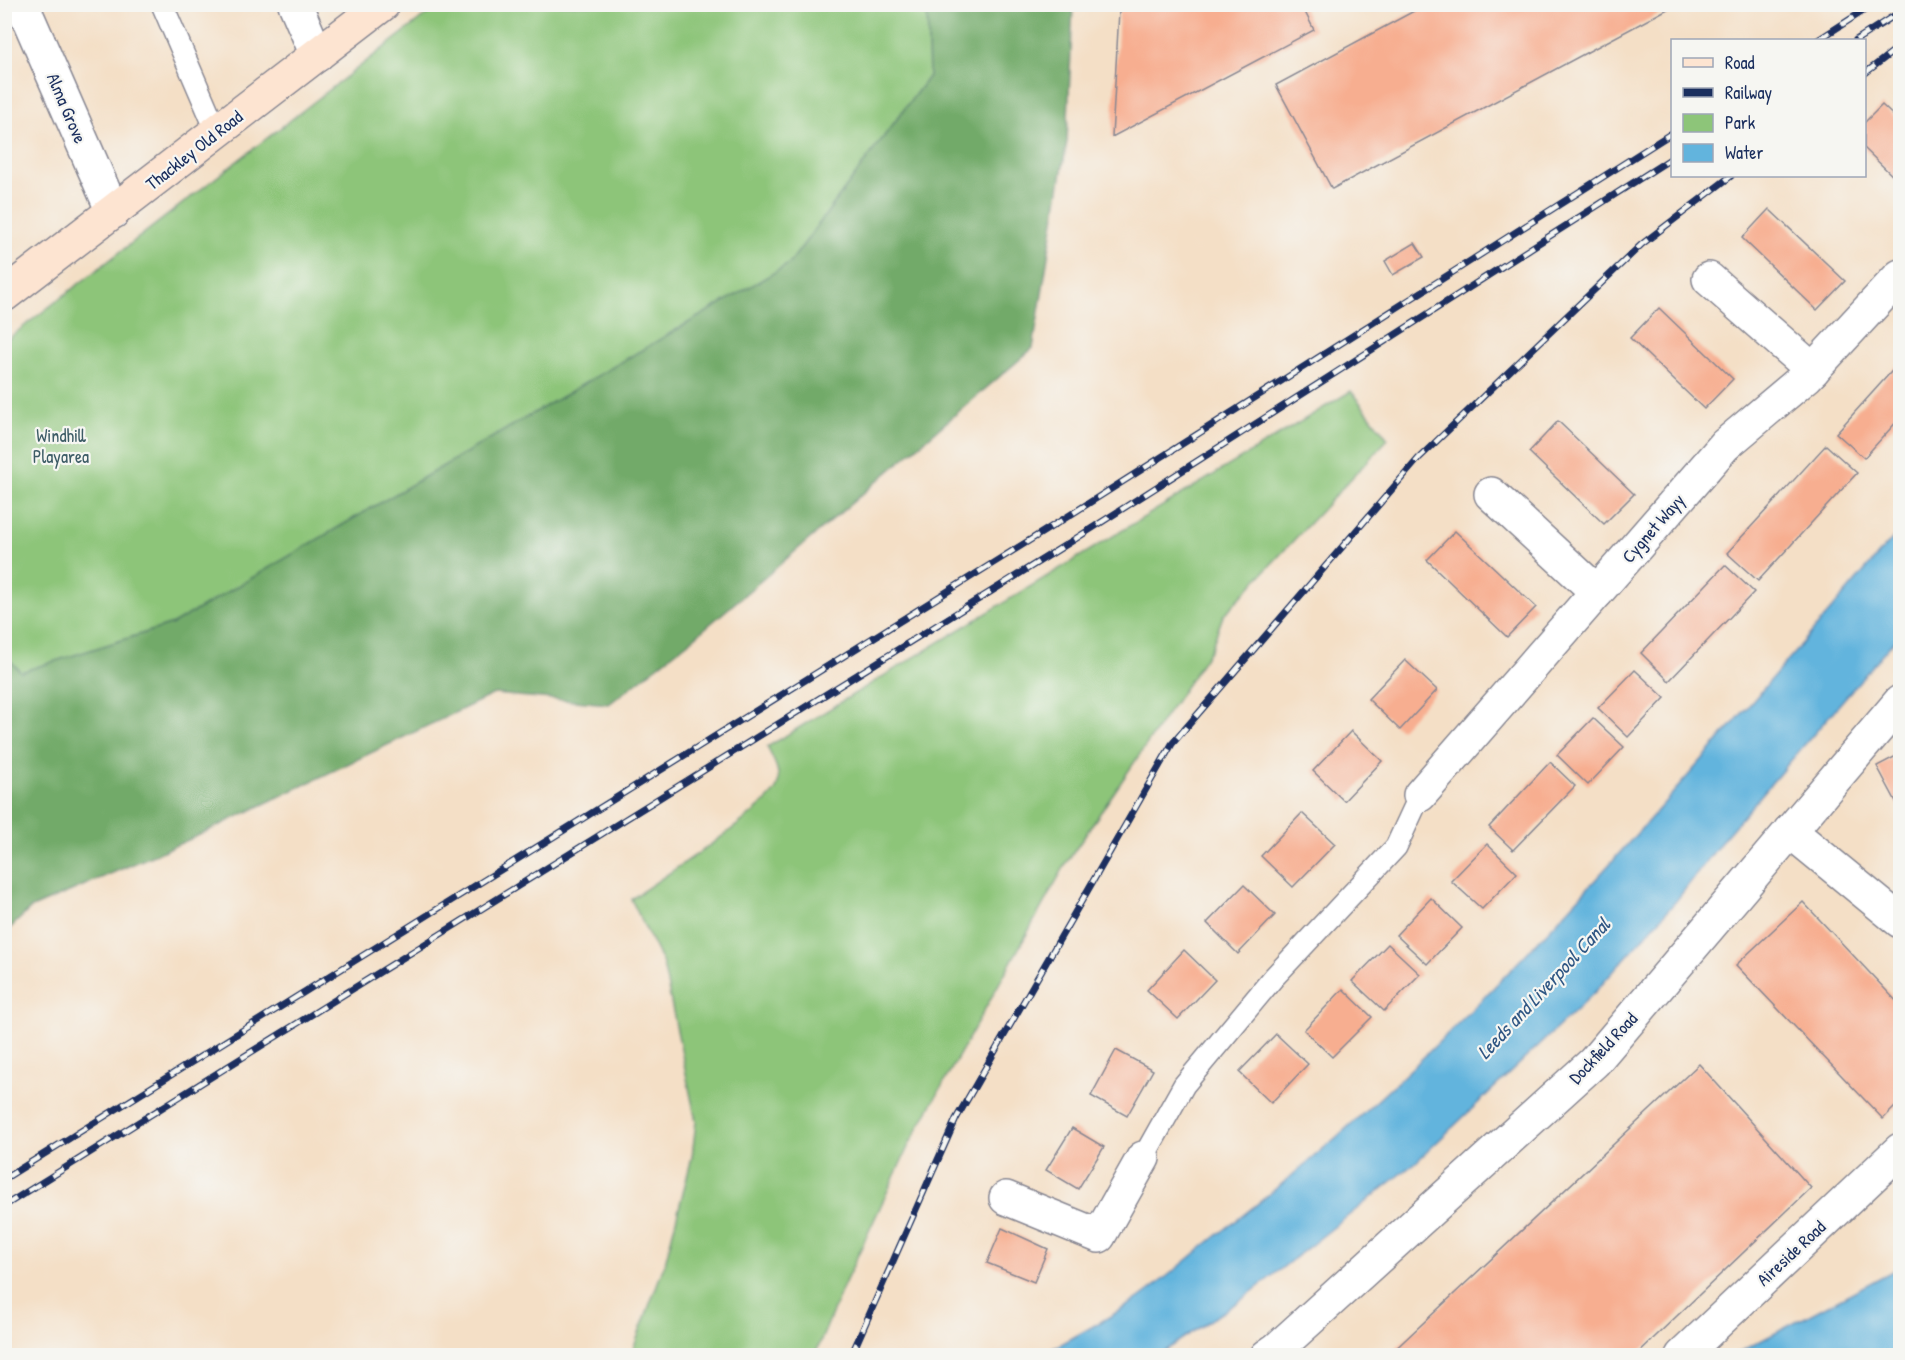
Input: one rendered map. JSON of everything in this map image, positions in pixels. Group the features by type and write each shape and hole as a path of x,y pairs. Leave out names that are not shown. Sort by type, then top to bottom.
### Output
{"street":[{"name":"Alma Grove","path":"22,4 112,212"},
{"path":"295,4 317,55"},
{"name":"Thackley Old Road","path":"4,295 383,4"},
{"name":"Cygnet Wayy","path":"1420,795 1725,445 1813,370 1900,276"},
{"path":"1709,279 1813,370"},
{"path":"1491,494 1597,592"},
{"name":"Dockfield Road","path":"1267,1356 1594,1062 1900,702"},
{"path":"1790,831 1900,921"},
{"name":"Aireside Road","path":"1682,1356 1900,1150"},
{"path":"1006,1198 1099,1236 1143,1158"}],"lane":[{"path":"162,4 217,132"},
{"path":"1143,1158 1184,1085 1274,977 1396,847 1420,795"}],"green space":[{"name":"Windhill Playarea","path":"439,5 927,5 929,76 789,264 173,624 21,672 5,655 5,341"},
{"path":"927,5 1073,5 1067,141 1033,348 695,637 609,704 494,694 195,837 30,909 5,933 5,655 21,672 173,624 789,264 929,76"},
{"path":"1351,391 1388,439 1223,616 1211,649 1067,862 909,1145 843,1287 815,1355 631,1355 665,1263 692,1157 696,1121 663,964 631,899 734,828 769,798 777,787 778,777 776,766 767,747"}],"water":[{"name":"Leeds and Liverpool Canal","path":"1900,530 1900,634 1725,837 1676,901 1596,991 1415,1163 1244,1298 1158,1355 1041,1355 1108,1318 1154,1287 1319,1153 1409,1071 1496,986 1661,807"},
{"path":"1900,1267 1900,1355 1735,1355 1749,1347"}],"building":[{"path":"1134,4 1301,4 1314,30 1112,137 1119,11"},
{"path":"1427,4 1677,4 1332,189 1276,85"},
{"path":"1882,105 1900,122 1900,183 1866,150 1866,121"},
{"path":"1769,209 1845,281 1817,310 1742,238"},
{"path":"1415,243 1424,257 1393,275 1385,261"},
{"path":"1659,308 1733,379 1704,409 1630,338"},
{"path":"1900,362 1900,418 1864,458 1836,433"},
{"path":"1558,421 1634,494 1604,524 1529,452"},
{"path":"1826,445 1857,473 1758,581 1727,553"},
{"path":"1455,531 1536,607 1507,637 1427,560"},
{"path":"1725,565 1754,592 1669,681 1641,653"},
{"path":"1405,660 1437,690 1400,730 1368,699"},
{"path":"1635,670 1665,698 1628,737 1598,708"},
{"path":"1593,718 1624,747 1588,785 1557,755"},
{"path":"1351,731 1382,761 1344,801 1313,771"},
{"path":"1900,754 1900,809 1877,766"},
{"path":"1550,762 1575,786 1513,850 1489,827"},
{"path":"1302,813 1335,844 1293,887 1261,856"},
{"path":"1487,844 1517,873 1482,909 1451,881"},
{"path":"1244,885 1275,915 1238,954 1207,923"},
{"path":"1431,898 1462,928 1427,964 1396,935"},
{"path":"1803,902 1900,1005 1900,1102 1883,1119 1736,965"},
{"path":"1388,944 1420,974 1384,1011 1352,981"},
{"path":"1184,950 1215,980 1178,1019 1147,990"},
{"path":"1343,989 1372,1017 1332,1057 1304,1030"},
{"path":"1276,1034 1308,1064 1271,1103 1239,1072"},
{"path":"1116,1050 1153,1070 1127,1116 1091,1096"},
{"path":"1699,1064 1811,1188 1635,1356 1388,1356"},
{"path":"1072,1128 1104,1147 1078,1189 1046,1170"},
{"path":"1002,1228 1048,1249 1034,1282 987,1263"}],"railway":[{"path":"1820,39 1874,4"},
{"path":"1858,39 1900,12"},
{"path":"1866,72 1900,46"},
{"path":"4,1179 1059,522 1671,134"},
{"path":"4,1206 1072,541 1671,159"},
{"path":"851,1356 956,1119 1172,744 1419,458 1642,244 1730,177"}]}
